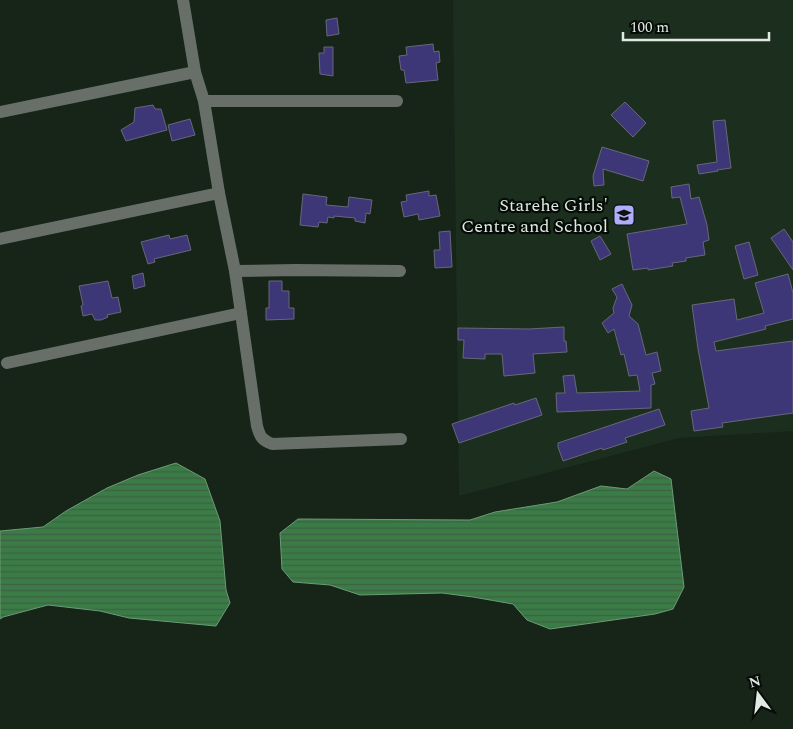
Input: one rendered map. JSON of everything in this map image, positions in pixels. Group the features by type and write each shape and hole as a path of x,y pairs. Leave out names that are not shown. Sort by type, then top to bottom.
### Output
{"street":[{"path":"183,0 195,72 204,102 218,192 235,270 257,426 260,435 264,441 272,444 401,439"},
{"path":"0,112 195,72"},
{"path":"204,102 397,101"},
{"path":"0,239 218,192"},
{"path":"235,270 400,271"},
{"path":"7,363 241,314"}],"shaded area":[{"name":"Starehe Girls' Centre and School","path":"453,0 793,0 793,431 679,438 459,496"},
{"path":"176,463 205,479 220,521 226,590 230,603 216,626 129,618 100,611 48,605 0,619 0,531 43,527 66,511 107,488 138,475"},
{"path":"654,471 671,479 684,587 673,609 655,614 550,629 527,620 513,604 442,593 360,595 330,585 293,582 282,569 280,533 298,519 470,520 495,512 557,502 601,486 627,489"}],"building":[{"path":"337,18 339,34 327,36 326,20"},
{"path":"433,44 434,52 439,51 440,62 436,63 438,80 406,83 404,70 401,70 399,56 407,55 406,47"},
{"path":"324,47 333,47 333,76 320,74 319,53 324,53"},
{"path":"625,102 646,123 633,137 611,115"},
{"path":"153,105 155,109 161,109 167,130 126,141 121,130 134,122 135,108"},
{"path":"190,119 195,135 172,141 168,125"},
{"path":"725,120 731,168 699,174 697,165 717,162 713,121"},
{"path":"602,147 649,161 643,181 603,169 604,185 594,186 593,176"},
{"path":"689,184 691,199 699,197 707,225 709,240 703,242 705,255 686,258 686,261 672,263 673,266 633,270 627,234 687,224 680,197 672,198 671,187"},
{"path":"429,191 429,196 436,195 440,216 419,220 418,214 404,217 401,202 407,201 406,195"},
{"path":"303,194 327,197 326,205 348,207 349,197 372,200 370,214 366,213 365,223 355,221 355,218 334,216 334,218 328,217 327,223 319,222 318,227 300,225"},
{"path":"784,229 793,242 793,270 771,238"},
{"path":"450,231 452,267 435,268 434,250 440,250 439,232"},
{"path":"169,235 170,239 187,235 191,250 154,259 155,262 148,264 141,242"},
{"path":"600,236 611,254 600,260 591,241"},
{"path":"749,242 758,275 744,279 735,246"},
{"path":"143,273 145,286 134,289 132,276"},
{"path":"788,274 793,293 793,319 765,326 766,329 714,342 716,351 793,341 793,413 722,423 723,427 694,431 691,411 709,408 692,305 734,299 737,320 764,313 755,283"},
{"path":"108,281 112,298 118,297 121,312 107,315 108,317 101,320 95,320 92,314 83,316 79,286"},
{"path":"269,281 282,281 282,291 289,291 289,308 294,308 294,319 266,320 266,308 269,308"},
{"path":"622,284 632,305 629,316 638,324 646,355 657,352 661,371 652,373 655,384 651,385 651,408 557,412 556,393 565,393 563,376 574,375 577,393 640,391 637,375 629,376 624,354 621,355 614,329 608,333 602,323 614,313 613,308 617,297 612,289"},
{"path":"564,327 564,341 566,341 567,352 533,354 535,373 504,376 502,354 485,354 485,359 463,358 464,340 458,340 458,328 529,329"},
{"path":"536,398 542,415 459,443 452,424 514,403 515,405"},
{"path":"659,409 665,425 625,438 627,442 563,461 558,443"}],"place":[{"name":"Starehe Girls' Centre and School","path":"624,215"}]}
